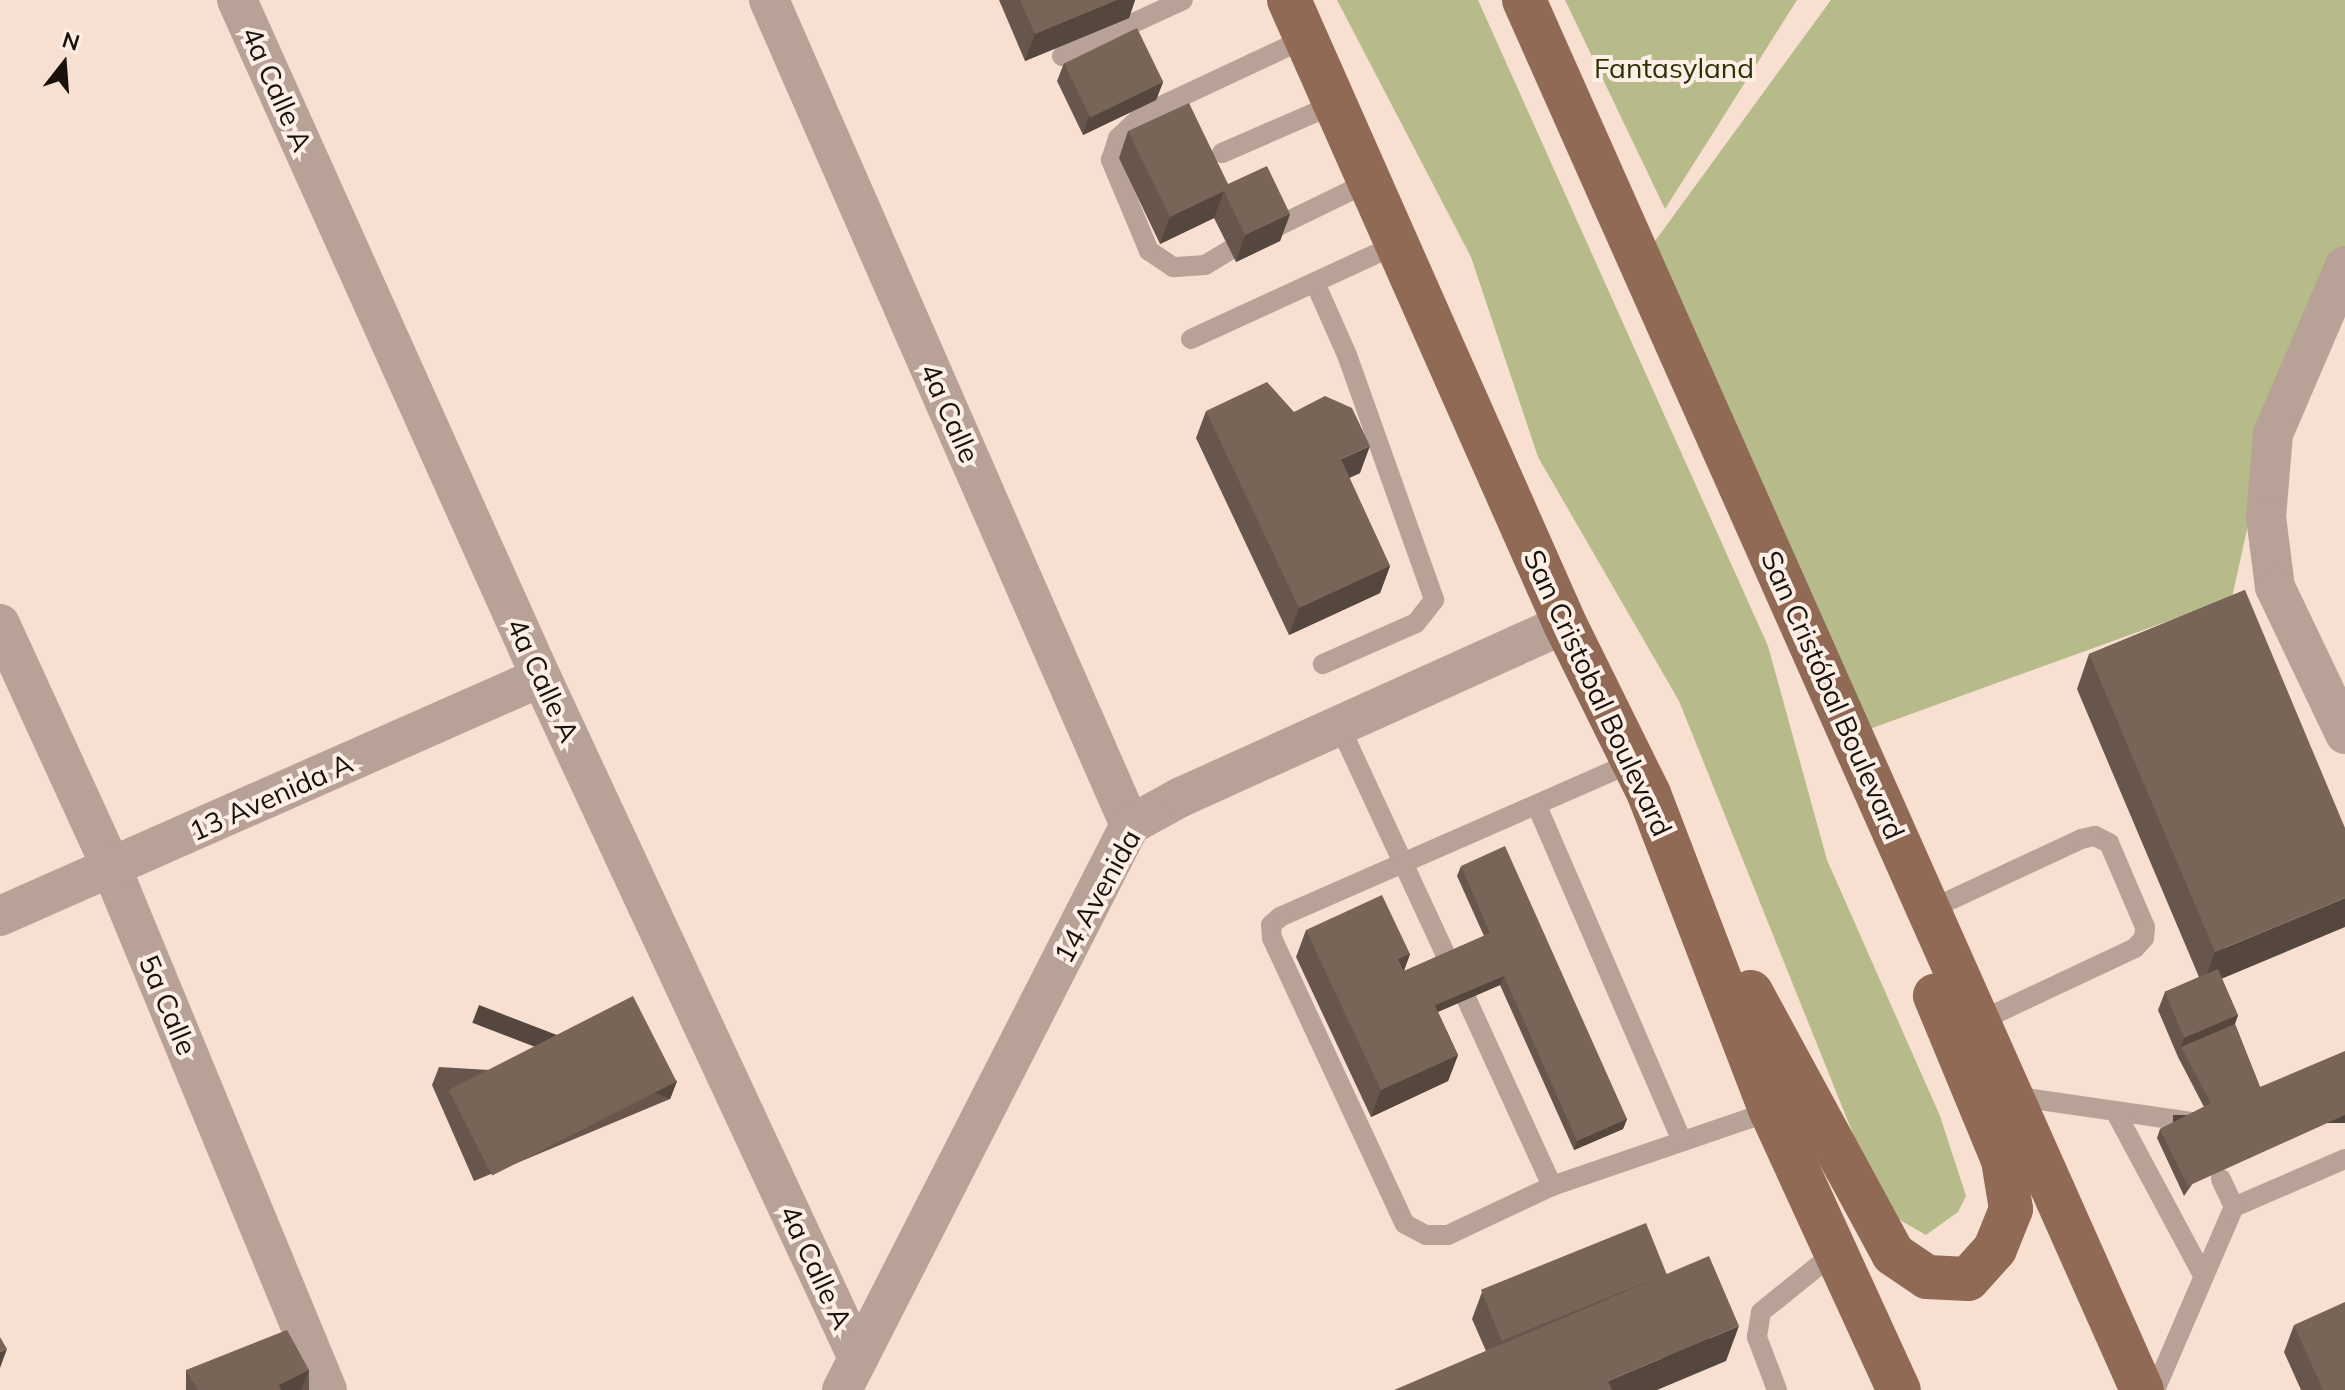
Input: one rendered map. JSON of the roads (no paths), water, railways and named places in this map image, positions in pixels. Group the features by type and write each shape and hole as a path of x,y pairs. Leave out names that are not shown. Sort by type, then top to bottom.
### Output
{"main road":[{"name":"San Cristóbal Boulevard","path":"1524,0 2142,1390"},
{"name":"San Cristobal Boulevard","path":"1297,19 1337,103 1565,624 1641,778 1771,1111 1899,1390"},
{"path":"1641,778 1893,1254 1927,1277 1968,1279 1995,1249 2011,1209 2003,1160 1882,873 1805,632"}],"street":[{"name":"4a Calle A","path":"237,0 850,1373"},
{"name":"4a Calle","path":"769,0 1130,825"},
{"path":"2345,266 2273,434 2266,517 2275,587 2345,734"},
{"name":"5a Calle","path":"0,624 111,867 327,1390"},
{"name":"14 Avenida","path":"850,1373 1130,825 1181,797 1565,624"},
{"name":"13 Avenida A","path":"0,916 541,677"}],"lane":[{"path":"1062,56 1183,0"},
{"path":"1230,250 1205,265 1173,267 1149,251 1111,160 1118,138 1144,114 1297,19"},
{"path":"1222,153 1337,103"},
{"path":"1274,228 1371,181"},
{"path":"1191,339 1316,285 1398,244"},
{"path":"1316,285 1347,355 1434,600 1416,623 1323,664"},
{"path":"1340,727 1448,960"},
{"path":"1641,778 1537,806 1280,917 1271,925 1272,938 1405,1224 1426,1235 1448,1235 1552,1186 1771,1111"},
{"path":"1537,806 1682,1141"},
{"path":"1929,910 2081,839 2095,836 2109,843 2145,927 2144,938 2135,948 1978,1022"},
{"path":"1466,998 1552,1186"},
{"path":"2012,1096 2191,1122"},
{"path":"2115,1111 2204,1277"},
{"path":"2155,1390 2234,1207 2345,1159"},
{"path":"2221,1179 2234,1207"},
{"path":"1777,1390 1757,1337 1761,1312 1834,1253"}],"park label":[{"name":"Fantasyland","path":"1674,68"}]}
